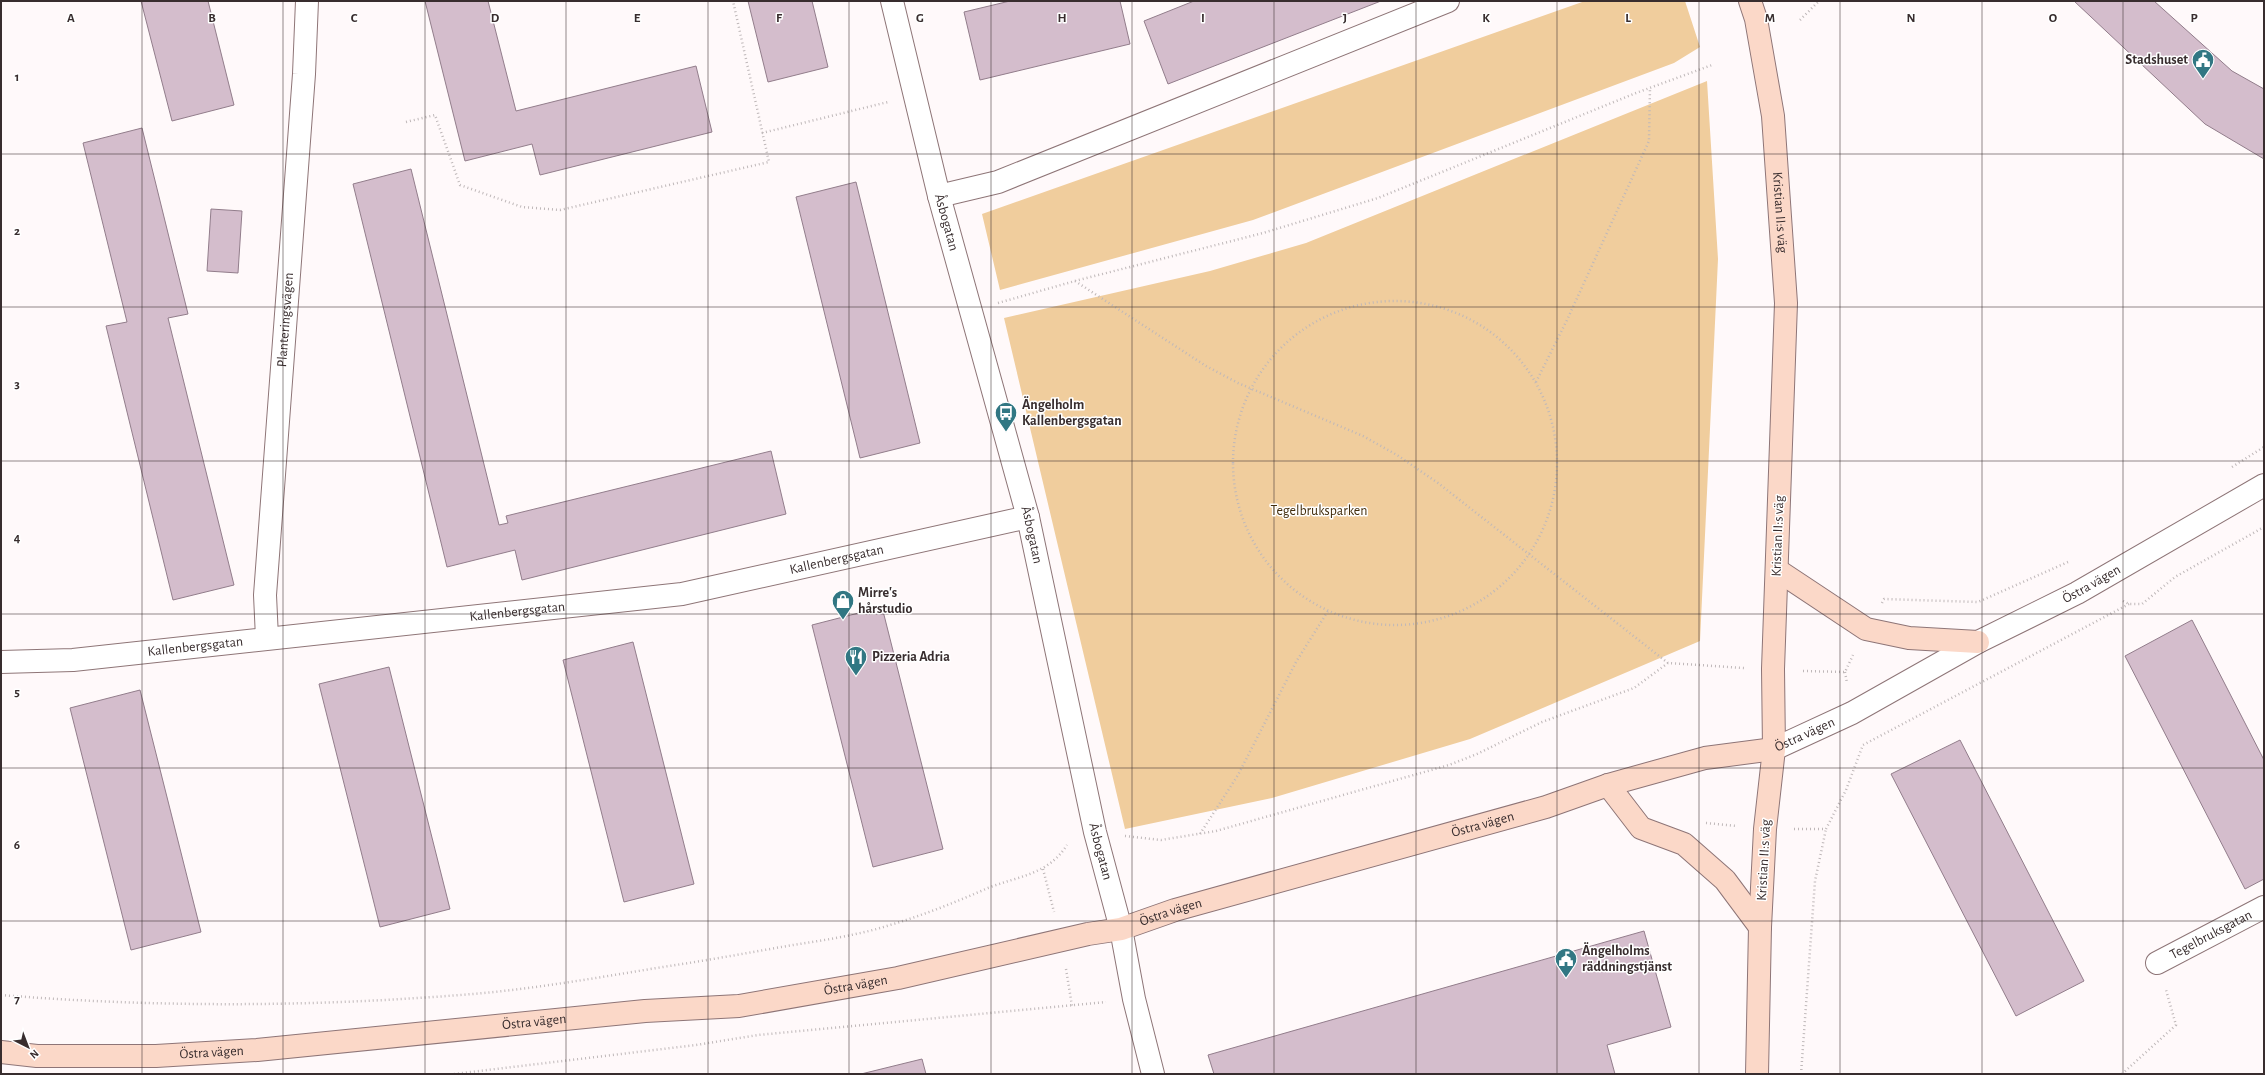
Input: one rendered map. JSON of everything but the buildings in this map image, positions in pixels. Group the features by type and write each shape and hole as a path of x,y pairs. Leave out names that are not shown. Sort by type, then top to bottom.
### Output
{"main road":[{"name":"Kristian II:s väg","path":"1750,1 1756,19 1773,116 1786,303 1773,669 1774,749 1765,829 1760,927 1757,1074"},
{"path":"1777,570 1866,629 1909,638 1978,642"},
{"name":"Östra vägen","path":"1,1052 37,1056 156,1056 242,1051 442,1033 645,1011 739,1006 898,978 1088,934 1121,929 1175,910 1546,807 1608,785 1705,758 1774,749"},
{"path":"1608,785 1641,828 1684,844 1725,880 1760,927"}],"street":[{"name":"Planteringsvägen","path":"267,638 265,595 304,74 307,1"},
{"name":"Åsbogatan","path":"892,1 939,196 1028,517 1094,832 1121,929 1134,999 1153,1074"},
{"path":"939,196 998,182 1448,1"},
{"name":"Östra vägen","path":"1774,749 1852,712 1978,642 2077,593 2264,485"},
{"name":"Kallenbergsgatan","path":"1,662 73,660 267,638 466,619 682,594 800,570 1028,517"},
{"name":"Tegelbruksgatan","path":"2157,963 2264,907"}],"path":[{"path":"406,122 435,115 460,185 522,206 560,210 768,162 732,1"},
{"path":"1800,20 1819,1"},
{"path":"971,310 1075,281 1263,233 1378,198 1650,88 1712,65"},
{"path":"1536,382 1567,320 1649,140 1650,88"},
{"path":"762,133 914,95"},
{"path":"1075,281 1206,366 1251,388 1363,436 1397,455 1438,483 1529,556 1668,663 1773,669"},
{"path":"1394,301 1427,304 1454,311 1479,323 1513,350 1536,382 1546,401 1554,427 1558,459 1556,490 1546,525 1529,556 1515,574 1497,590 1469,608 1441,620 1411,626 1380,626 1345,618 1328,611 1293,590 1267,564 1249,534 1238,506 1233,474 1234,442 1241,411 1251,388 1263,369 1281,348 1303,329 1331,314 1363,304 1394,301"},
{"path":"1801,1074 1815,881 1826,829 1846,790 1863,745 2129,604"},
{"path":"1200,834 1238,775 1296,662 1328,611"},
{"path":"1,995 57,1000 229,1006 346,1002 485,992 591,979 816,941 888,926 947,906 1000,883 1043,869 1062,854 1072,837 1094,832 1161,840 1200,834 1276,815 1449,765 1476,754 1542,722 1634,688 1668,663"},
{"path":"1765,829 1826,829"},
{"path":"2122,1074 2176,1025 2157,963"},
{"path":"454,1074 696,1045 758,1035 1134,999"}],"green space":[{"path":"1585,1 1685,1 1700,47 1674,63 1253,220 1000,290 982,214"},
{"name":"Tegelbruksparken","path":"1707,81 1718,259 1700,641 1470,739 1272,798 1125,829 1004,318 1210,271 1306,243"}],"place":[{"name":"Stadshuset","path":"2203,80"},
{"name":"Ängelholm Kallenbergsgatan","path":"1006,432"},
{"name":"Mirre's hårstudio","path":"843,620"},
{"name":"Pizzeria Adria","path":"856,676"},
{"name":"Ängelholms räddningstjänst","path":"1566,978"}]}
